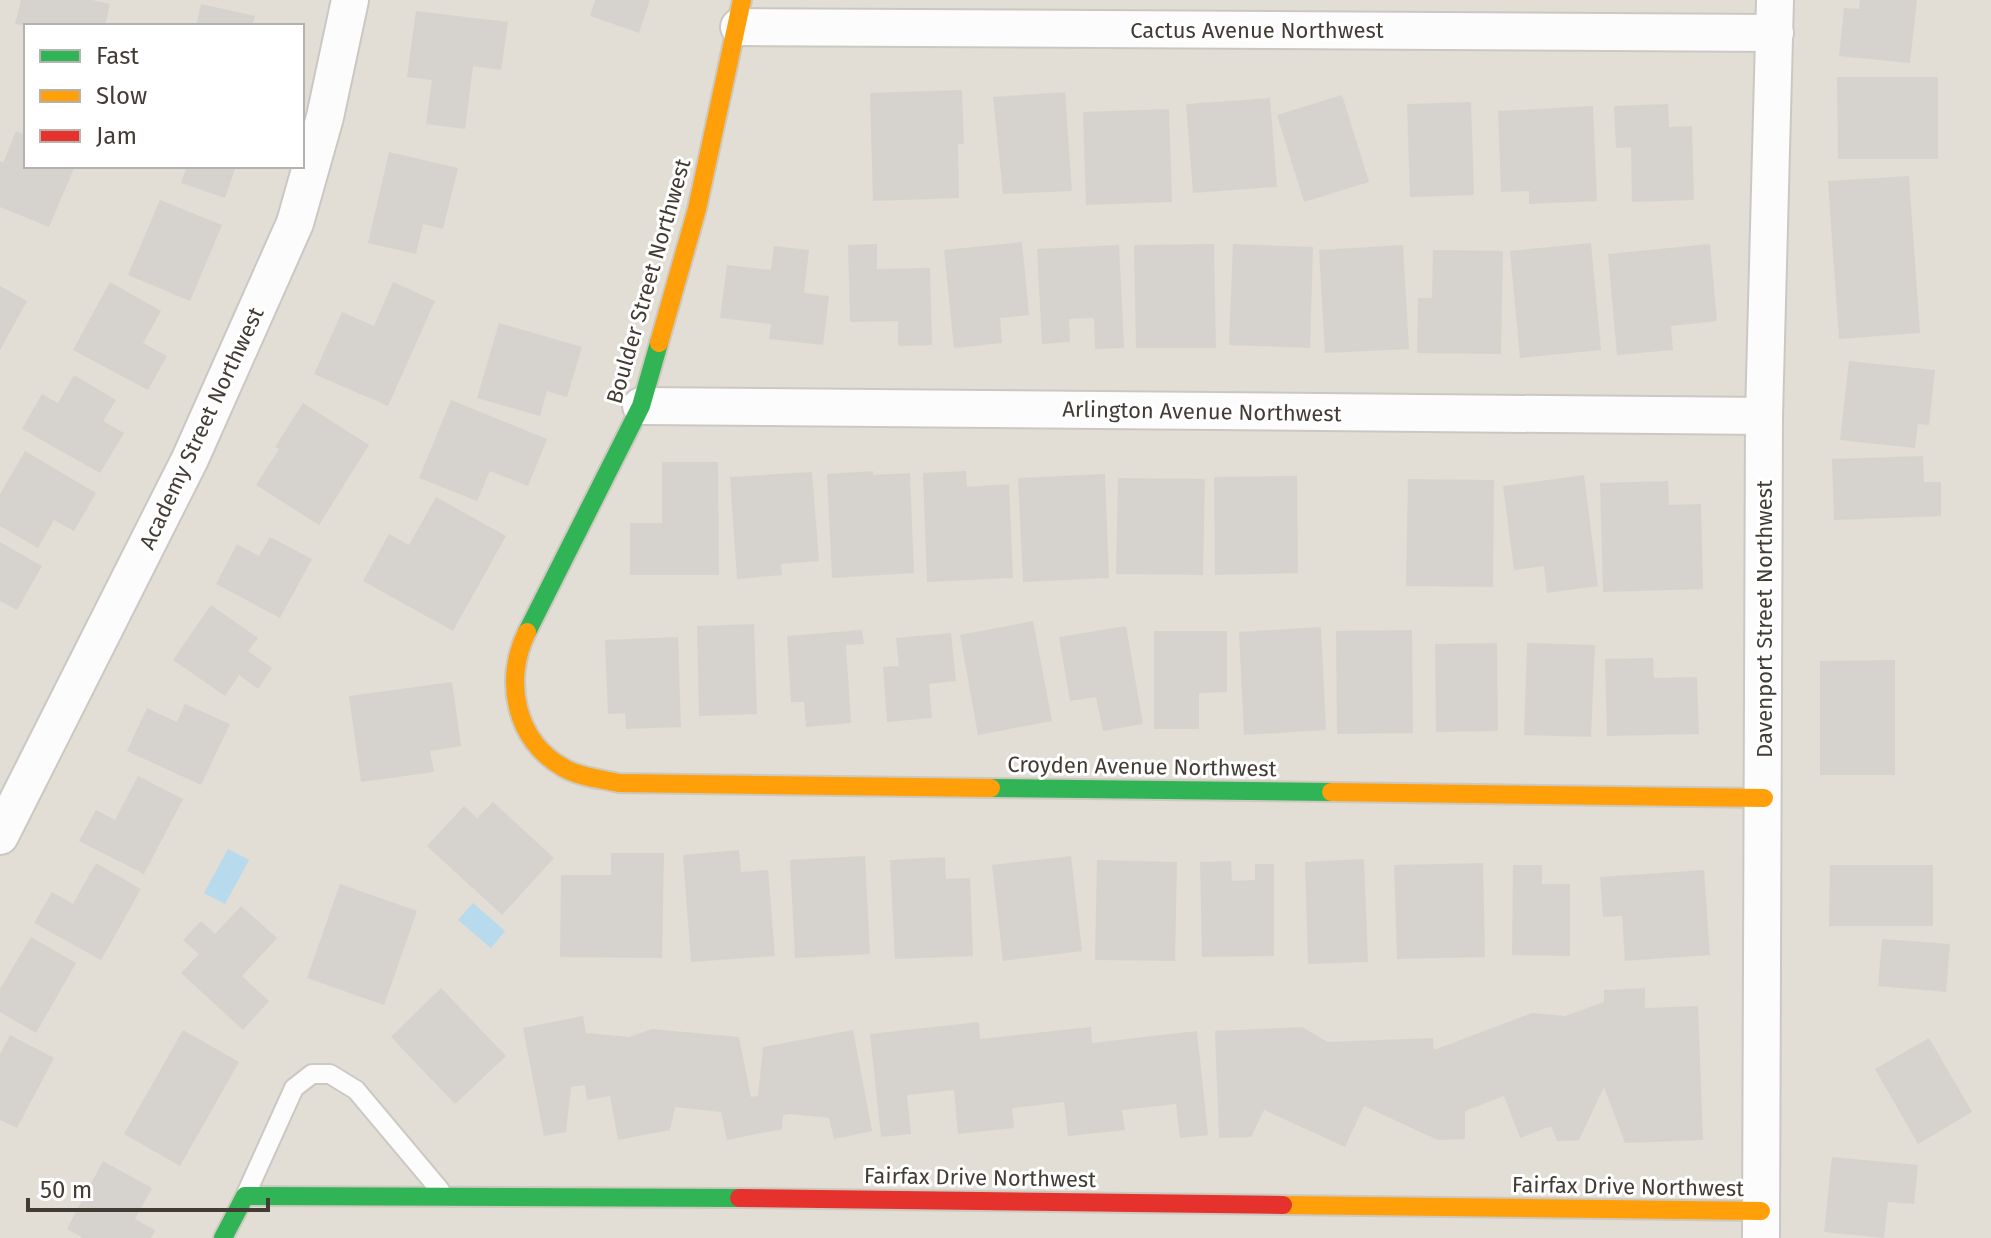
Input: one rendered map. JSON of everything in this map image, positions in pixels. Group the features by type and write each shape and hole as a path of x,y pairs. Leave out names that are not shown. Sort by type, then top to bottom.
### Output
{"street":[{"name":"Academy Street Northwest","path":"0,836 190,459 295,223 325,117 350,0"},
{"name":"Cactus Avenue Northwest","path":"740,13 1775,17"},
{"name":"Boulder Street Northwest","path":"531,740 517,708 513,673 522,642 641,406 697,209 740,13"},
{"name":"Davenport Street Northwest","path":"1761,1225 1764,416 1775,17"},
{"name":"Arlington Avenue Northwest","path":"641,406 1764,416"},
{"name":"Croyden Avenue Northwest","path":"531,740 565,769 619,783 1764,798"},
{"name":"Fairfax Drive Northwest","path":"245,1196 444,1194 1761,1225"},
{"path":"223,1238 245,1196"}],"lane":[{"path":"245,1196 294,1088 312,1074 330,1074 356,1090 444,1194"}],"shaded area":[{"path":"0,0 1991,0 1991,1238 0,1238"}],"water":[{"path":"228,849 249,860 225,904 204,893"},
{"path":"473,903 505,931 491,948 458,920"}],"building":[{"path":"21,0 92,0 110,4 105,24 15,24"},
{"path":"595,0 650,0 639,33 590,16"},
{"path":"1860,0 1917,0 1910,63 1839,56 1844,8 1859,9"},
{"path":"201,4 255,16 253,24 196,24"},
{"path":"416,11 508,22 501,70 473,66 465,129 426,124 432,80 407,77"},
{"path":"1837,77 1938,77 1938,159 1838,159"},
{"path":"962,90 964,144 958,144 959,198 873,201 870,93"},
{"path":"1065,92 1072,191 1003,194 993,97"},
{"path":"1342,95 1369,182 1304,202 1277,115"},
{"path":"1270,98 1277,187 1193,193 1186,104"},
{"path":"1471,102 1474,195 1410,197 1407,104"},
{"path":"1668,104 1669,127 1692,126 1694,200 1632,202 1631,147 1616,148 1614,106"},
{"path":"1593,106 1597,201 1529,204 1529,191 1501,192 1498,111"},
{"path":"1169,109 1172,202 1086,205 1083,112"},
{"path":"16,131 24,134 24,168 74,168 49,227 0,207 0,161 3,163"},
{"path":"389,152 458,168 443,229 423,224 416,254 368,243"},
{"path":"186,168 235,168 225,198 181,183"},
{"path":"1909,176 1920,333 1839,339 1828,181"},
{"path":"160,200 222,225 190,301 128,275"},
{"path":"1022,242 1029,315 1000,318 1002,343 954,348 944,250"},
{"path":"1591,243 1601,350 1520,358 1510,251"},
{"path":"877,244 877,269 930,268 932,345 898,346 898,321 850,322 848,245"},
{"path":"1214,244 1216,348 1136,348 1134,245"},
{"path":"1233,244 1313,247 1310,348 1229,345"},
{"path":"1710,244 1717,321 1671,326 1673,350 1617,355 1608,254"},
{"path":"1119,245 1124,348 1095,349 1094,318 1069,319 1070,342 1042,344 1037,249"},
{"path":"1403,245 1409,349 1325,353 1319,250"},
{"path":"774,246 809,250 804,293 829,296 823,345 769,339 771,324 720,318 727,265 771,270"},
{"path":"1433,250 1503,251 1501,354 1417,353 1418,298 1432,298"},
{"path":"110,282 161,311 143,343 167,356 148,390 73,350"},
{"path":"393,282 435,301 388,406 314,374 342,312 374,326"},
{"path":"0,286 27,301 0,350"},
{"path":"499,323 582,347 567,397 547,391 540,416 477,398"},
{"path":"1849,361 1935,370 1929,425 1918,424 1915,448 1840,440"},
{"path":"74,375 116,400 103,421 124,433 100,473 22,429 42,394 58,403"},
{"path":"451,400 547,439 528,486 490,471 477,501 419,478"},
{"path":"303,403 369,445 319,525 256,485 279,449 275,447"},
{"path":"25,451 96,493 74,531 54,520 38,548 0,526 0,494"},
{"path":"1923,456 1924,482 1941,482 1941,516 1834,520 1832,459"},
{"path":"662,462 718,462 719,575 630,575 630,523 662,523"},
{"path":"873,471 873,475 910,473 914,573 832,578 827,474"},
{"path":"966,471 967,487 1009,484 1013,578 927,582 923,473"},
{"path":"812,472 819,561 781,564 782,575 737,579 730,477"},
{"path":"1105,474 1109,578 1023,582 1018,478"},
{"path":"1584,475 1598,586 1547,593 1544,566 1514,570 1503,486"},
{"path":"1297,476 1298,573 1215,575 1214,477"},
{"path":"1118,478 1205,479 1203,575 1116,574"},
{"path":"1408,479 1494,480 1493,587 1406,586"},
{"path":"1668,481 1669,505 1701,504 1703,589 1603,592 1600,483"},
{"path":"436,497 506,536 453,631 363,581 389,534 409,545"},
{"path":"270,537 312,559 280,618 216,584 237,544 259,556"},
{"path":"0,542 42,566 17,610 0,601"},
{"path":"211,605 258,638 248,651 272,668 258,689 239,675 225,696 173,660"},
{"path":"1033,621 1052,721 978,735 960,635"},
{"path":"754,624 757,714 699,716 697,626"},
{"path":"1126,626 1143,724 1103,731 1096,697 1070,701 1059,637"},
{"path":"1321,627 1326,730 1244,735 1239,632"},
{"path":"862,630 864,644 846,645 851,723 806,727 804,702 791,702 787,636"},
{"path":"1412,630 1413,733 1337,734 1336,631"},
{"path":"1154,631 1227,631 1227,692 1199,693 1199,729 1154,729"},
{"path":"951,633 956,681 929,684 932,718 887,722 883,667 899,666 896,638"},
{"path":"678,637 681,727 626,729 625,713 608,714 605,640"},
{"path":"1497,643 1498,731 1436,732 1435,644"},
{"path":"1527,643 1595,645 1591,737 1524,735"},
{"path":"1653,658 1654,678 1697,677 1699,734 1607,736 1605,659"},
{"path":"1895,660 1895,775 1820,775 1820,661"},
{"path":"452,682 461,746 430,751 434,772 361,782 349,696"},
{"path":"185,704 230,724 201,785 127,751 147,708 177,722"},
{"path":"138,776 183,799 144,874 79,841 96,810 115,820"},
{"path":"493,802 554,858 502,915 427,846 464,806 477,818"},
{"path":"739,850 741,872 768,870 775,956 691,962 683,855"},
{"path":"611,853 664,853 662,958 560,957 561,875 611,875"},
{"path":"865,856 870,954 795,958 790,860"},
{"path":"1071,856 1082,951 1003,961 992,865"},
{"path":"945,857 946,879 970,878 973,956 895,959 890,860"},
{"path":"1364,859 1368,962 1308,964 1305,862"},
{"path":"1097,860 1177,862 1175,961 1095,960"},
{"path":"1231,861 1232,881 1255,880 1255,864 1274,864 1274,956 1202,957 1200,862"},
{"path":"96,863 141,889 101,960 34,923 52,892 73,904"},
{"path":"1483,863 1485,957 1397,959 1394,865"},
{"path":"1513,865 1542,865 1542,884 1570,884 1570,956 1512,955"},
{"path":"1830,865 1933,865 1933,926 1829,926"},
{"path":"1704,870 1710,955 1625,961 1622,916 1603,917 1600,877"},
{"path":"340,884 417,911 384,1005 307,978"},
{"path":"241,906 277,938 242,976 269,1001 243,1030 181,973 199,954 183,940 201,921 215,934"},
{"path":"31,937 76,963 36,1033 0,1012 0,989"},
{"path":"1882,939 1950,944 1946,992 1878,986"},
{"path":"441,988 506,1056 455,1104 391,1037"},
{"path":"1645,988 1645,1008 1698,1006 1703,1140 1625,1143 1604,1087 1579,1140 1557,1141 1551,1126 1520,1138 1504,1096 1465,1111 1465,1139 1438,1140 1364,1106 1345,1147 1264,1110 1251,1137 1219,1138 1215,1031 1302,1027 1328,1042 1433,1038 1434,1050 1532,1013 1565,1016 1604,1002 1604,990"},
{"path":"583,1016 586,1033 629,1037 652,1029 739,1037 751,1097 758,1096 763,1047 853,1030 872,1131 834,1139 829,1118 790,1114 783,1115 782,1129 727,1140 721,1112 675,1107 670,1130 618,1140 610,1096 587,1100 585,1085 571,1087 566,1132 544,1136 523,1028"},
{"path":"979,1022 980,1039 1091,1027 1092,1043 1197,1031 1208,1135 1180,1138 1176,1104 1122,1110 1125,1130 1068,1136 1064,1102 1012,1108 1014,1128 958,1134 954,1090 907,1095 911,1134 881,1137 870,1034"},
{"path":"183,1030 239,1062 180,1166 124,1134"},
{"path":"10,1035 54,1058 17,1128 0,1120 0,1054"},
{"path":"1929,1038 1972,1112 1918,1144 1875,1069"},
{"path":"1832,1157 1918,1165 1914,1204 1888,1202 1884,1238 1824,1232"},
{"path":"103,1161 152,1188 135,1219 155,1230 151,1238 83,1238 67,1229"}],"traffic: fast":[{"path":"527,632 641,406 659,343"},
{"path":"991,788 1331,792"},
{"path":"223,1238 245,1196 739,1198"}],"traffic: slow":[{"path":"659,343 697,209 742,0"},
{"path":"527,632 520,651 515,689 524,726 547,756 577,774 619,783 991,788"},
{"path":"1331,792 1764,798"},
{"path":"1283,1205 1761,1211"}],"traffic: jam":[{"path":"739,1198 1283,1205"}]}
